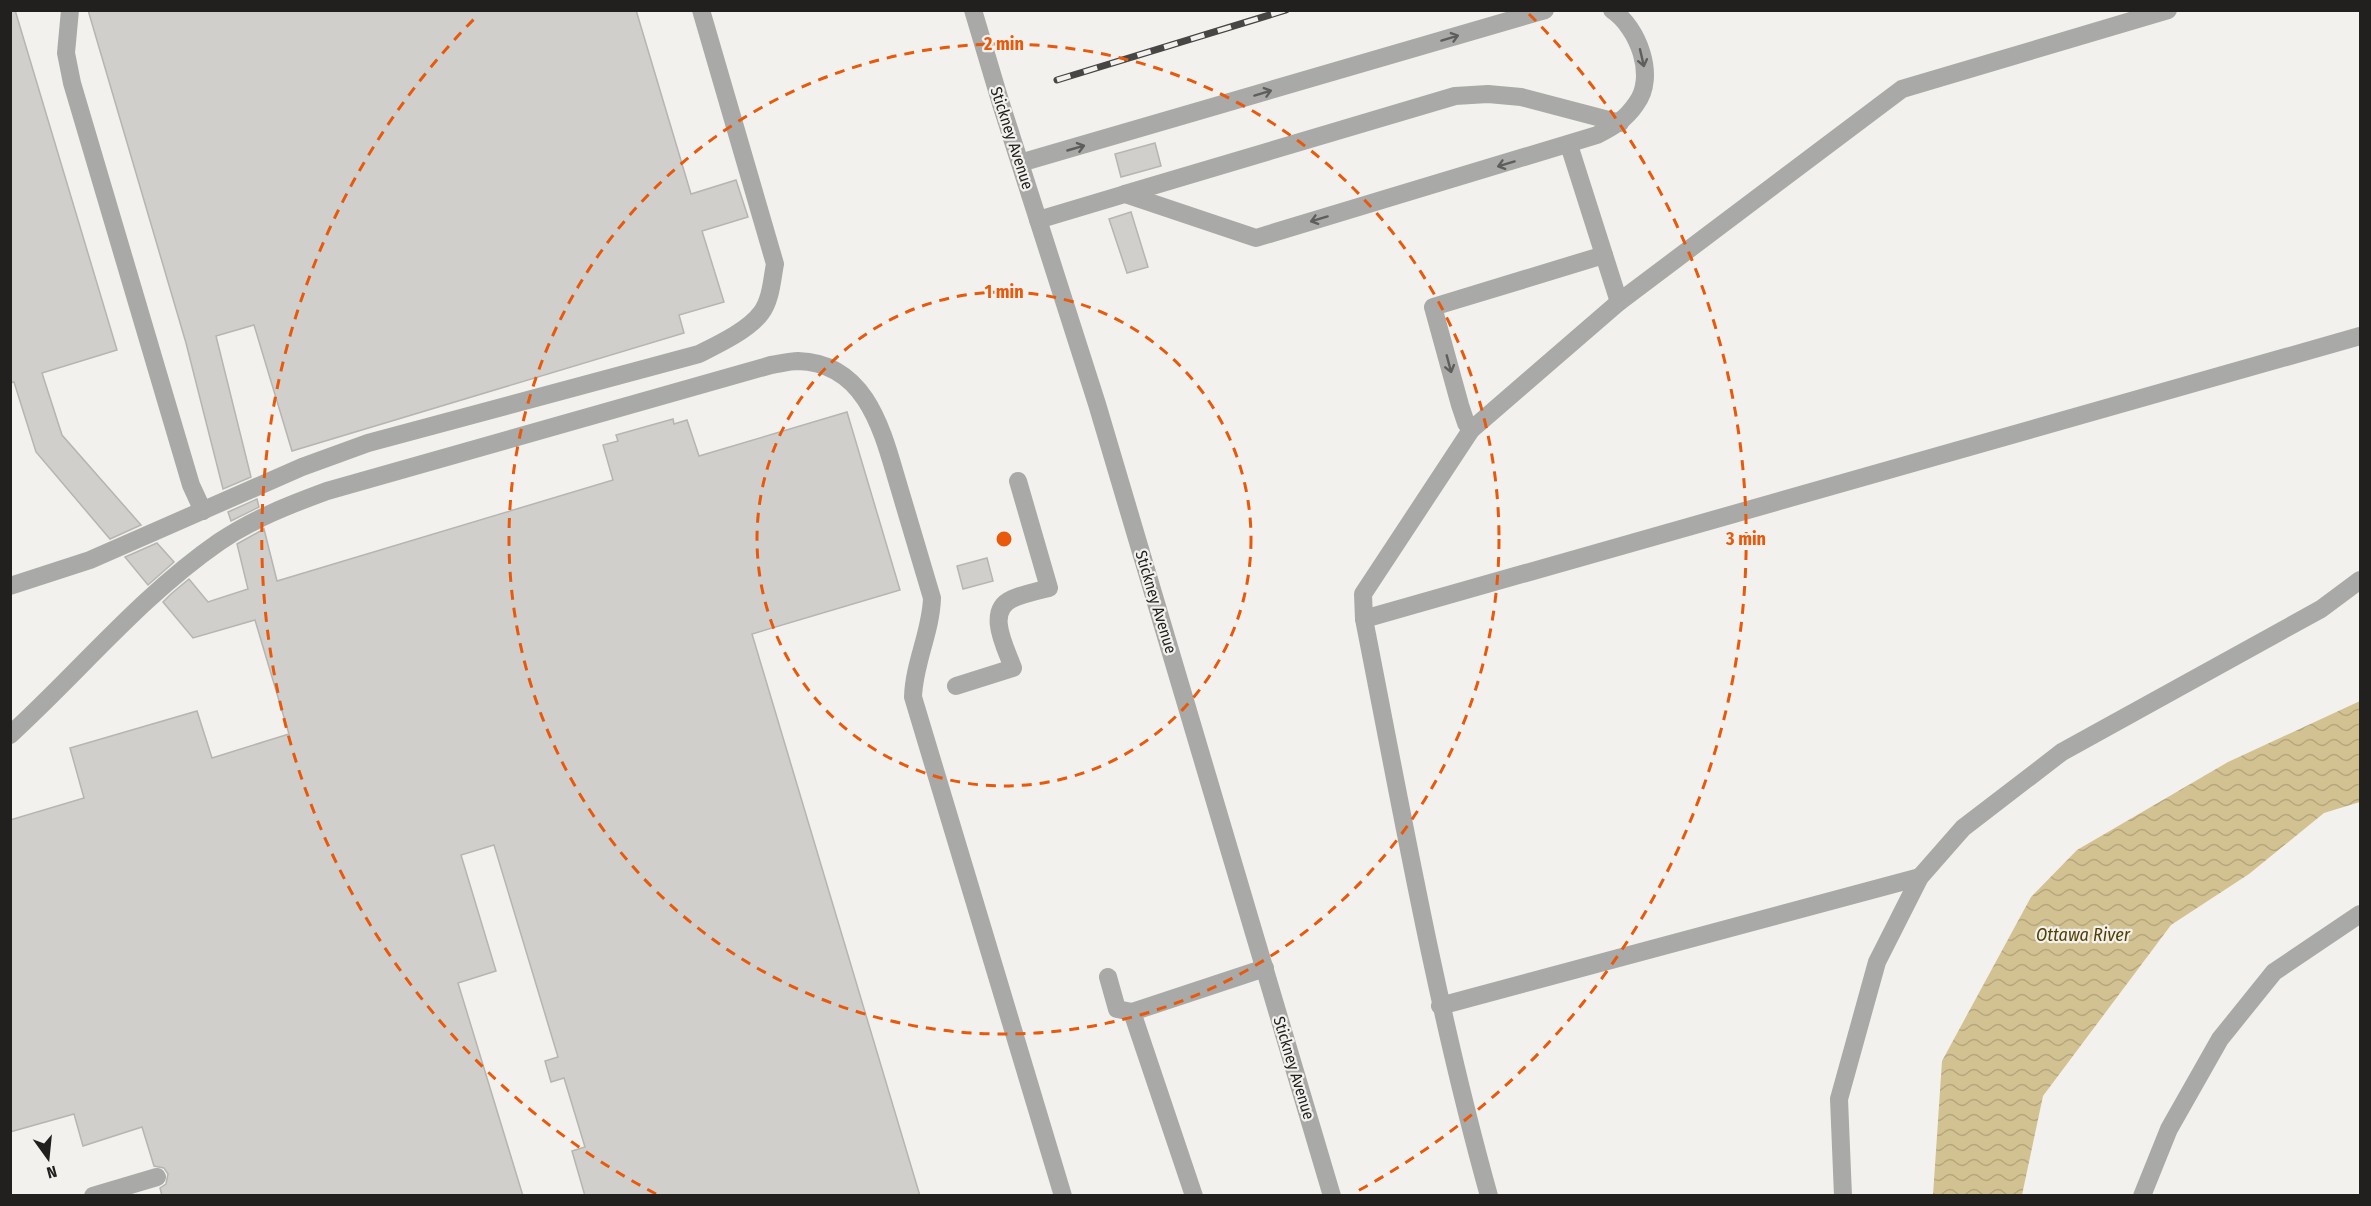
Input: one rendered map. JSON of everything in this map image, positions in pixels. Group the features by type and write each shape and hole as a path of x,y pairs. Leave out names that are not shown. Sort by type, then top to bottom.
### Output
{"street":[{"path":"70,10 66,54 72,83 191,485 203,511"},
{"path":"10,586 90,561 302,467 368,443 699,354 732,337 761,313 771,288 775,264 701,10"},
{"path":"1020,163 1545,10"},
{"path":"1125,194 1256,238 1597,135 1620,123 1638,102 1646,74 1640,48 1631,29 1621,16 1612,10"},
{"path":"1489,1196 1463,1103 1440,1006 1364,619 1363,594 1471,430 1618,302 1902,89 2168,10"},
{"name":"Stickney Avenue","path":"977,12 1020,163 1106,433 1332,1196"},
{"path":"1038,220 1455,96 1488,94 1521,98 1620,123"},
{"path":"1569,145 1618,302"},
{"path":"1471,430 1460,405 1433,307 1604,255"},
{"path":"1364,619 2361,336"},
{"path":"10,735 144,604 221,541 270,513 327,491 771,365 797,361 842,374 860,391 875,413 886,441 932,598 932,612 913,684 913,697 1063,1196"},
{"path":"956,686 1013,668 999,628 998,616 1001,607 1010,599 1048,588 1018,482"},
{"path":"1843,1196 1839,1099 1877,962 1920,877 1963,828 2062,752 2322,609 2361,580"},
{"path":"1440,1006 1920,877"},
{"path":"2142,1196 2169,1129 2220,1038 2274,972 2361,914"},
{"path":"1108,977 1117,1009 1132,1012 1265,968"},
{"path":"1132,1012 1194,1196"},
{"path":"93,1196 157,1177"}],"water":[{"name":"Ottawa River","path":"2360,701 2360,802 2324,813 2249,874 2171,925 2043,1096 2022,1195 1933,1195 1942,1061 2031,897 2077,850 2228,762"}],"building":[{"path":"10,10 15,10 117,350 42,373 62,435 141,525 110,539 36,452 14,382 10,383"},
{"path":"88,10 636,10 691,194 736,180 748,217 702,231 724,302 679,315 684,333 292,451 254,325 216,336 251,477 223,489 186,343"},
{"path":"1155,143 1161,166 1121,177 1115,154"},
{"path":"1131,212 1148,267 1127,273 1109,219"},
{"path":"847,412 900,590 752,634 920,1196 585,1196 572,1151 585,1147 564,1078 551,1082 545,1061 558,1057 494,845 461,855 496,971 458,983 523,1196 162,1196 160,1188 166,1184 168,1174 164,1168 154,1166 142,1127 83,1146 74,1114 10,1132 10,820 84,798 70,748 197,711 212,758 289,734 255,620 193,638 163,602 171,594 189,579 208,602 248,589 237,544 264,529 277,581 613,480 603,445 618,441 616,435 673,419 674,424 687,420 699,456"},
{"path":"257,499 259,507 231,521 228,512"},
{"path":"157,543 174,562 148,585 125,557"},
{"path":"987,558 993,581 963,589 957,566"}],"railway":[{"path":"1057,80 1286,10"}]}
